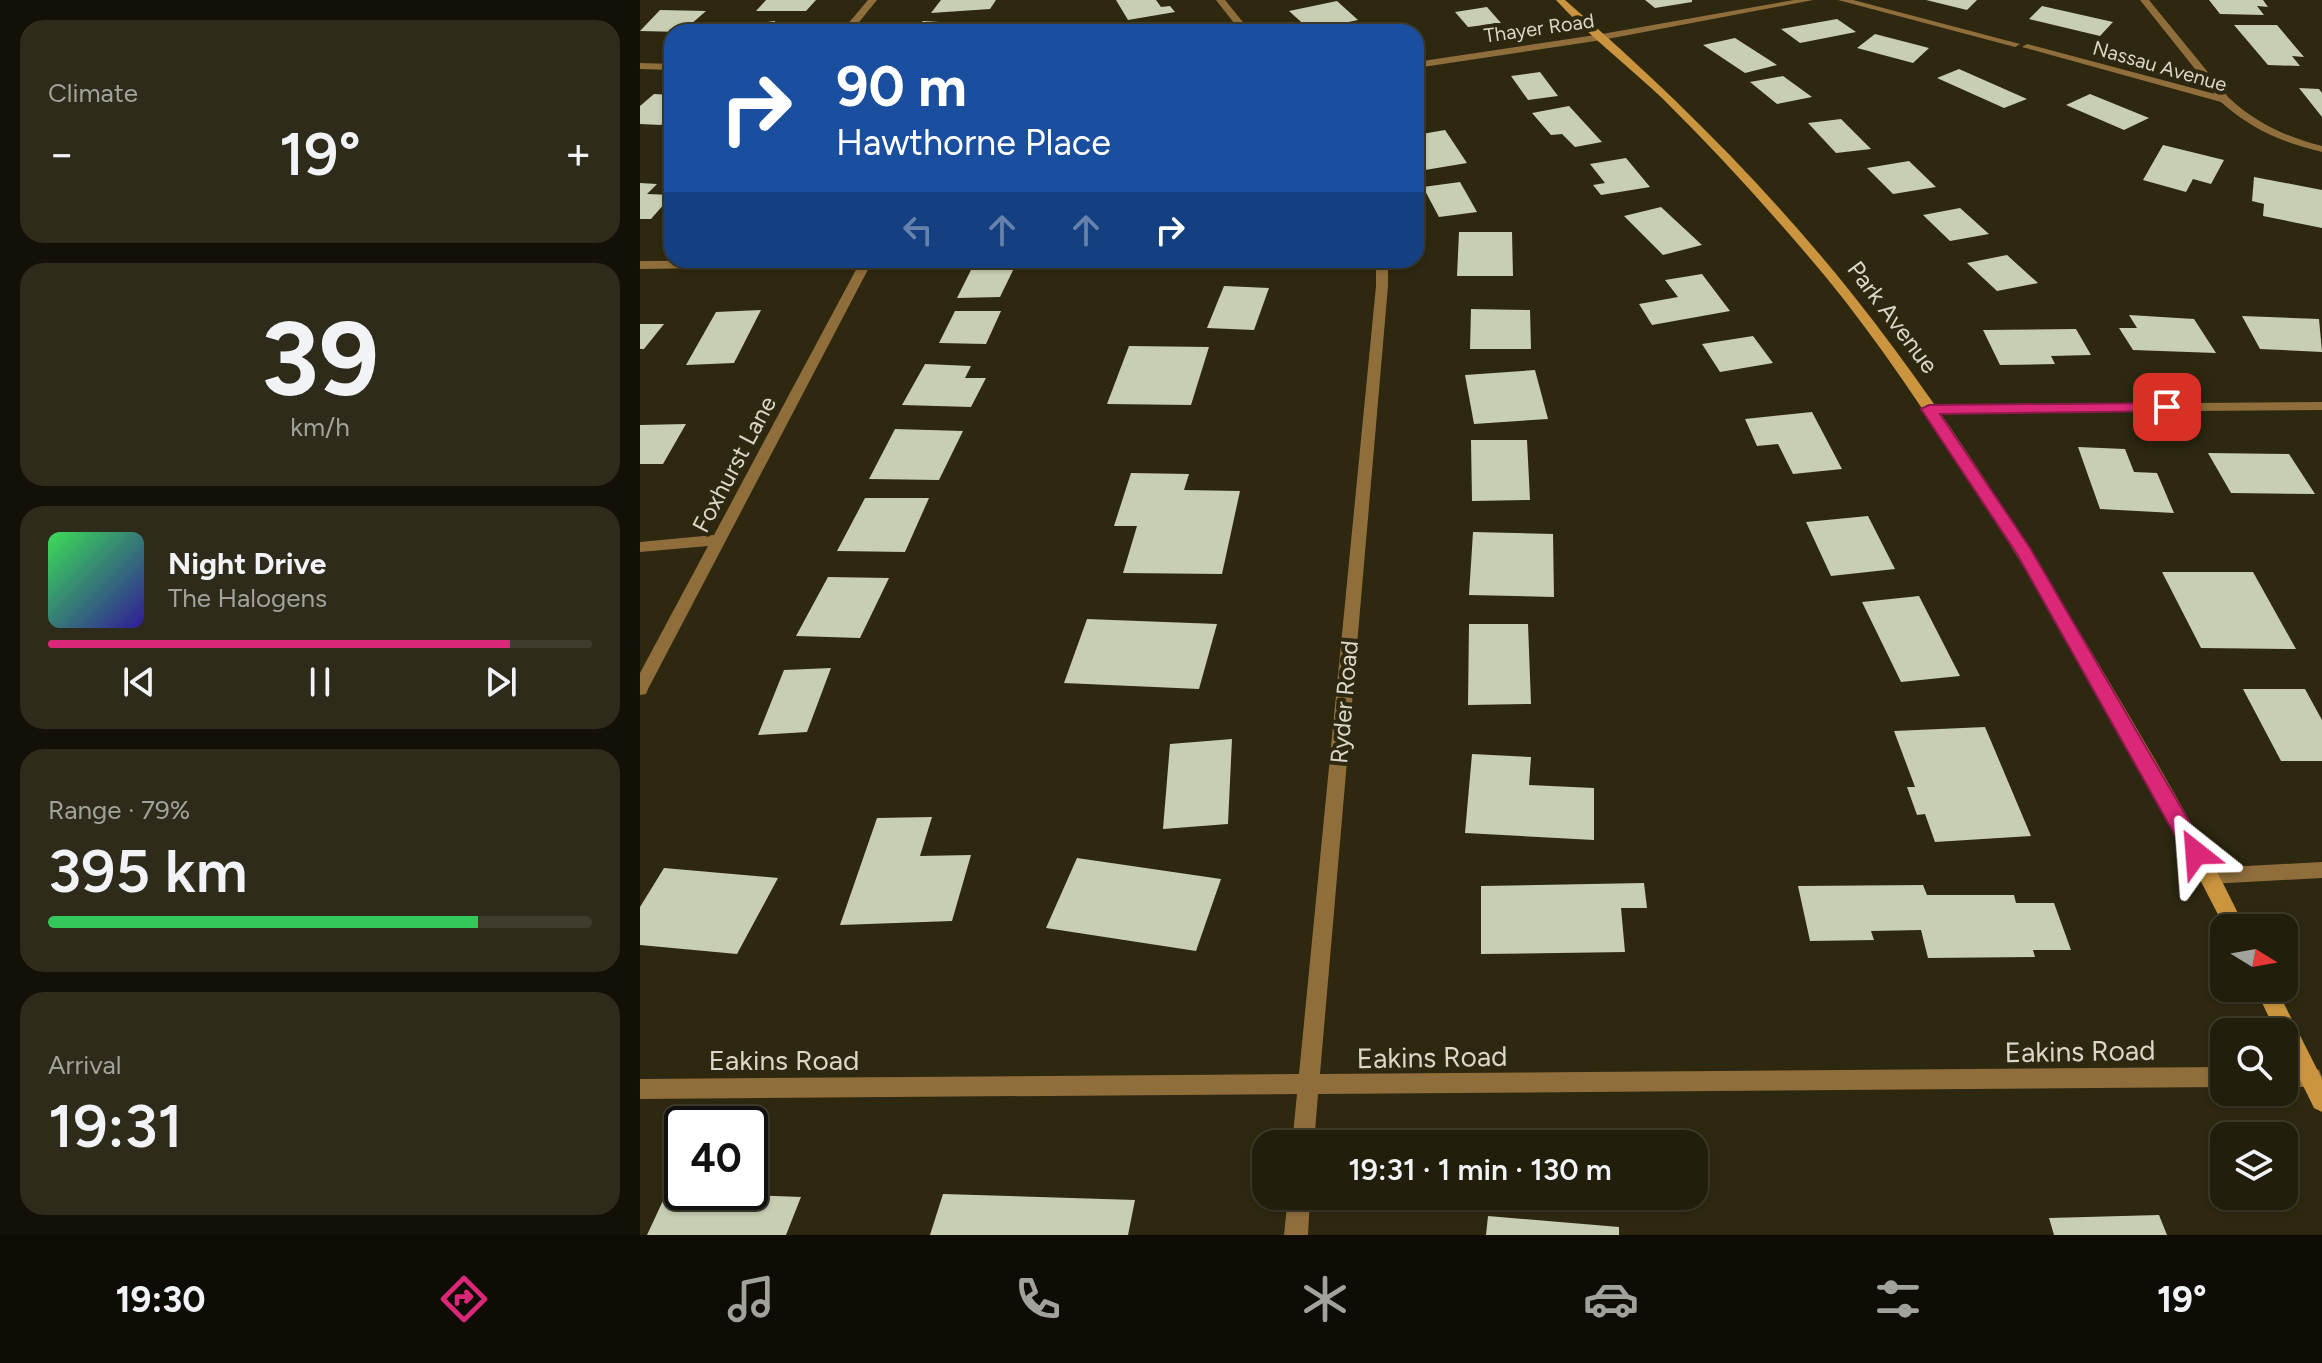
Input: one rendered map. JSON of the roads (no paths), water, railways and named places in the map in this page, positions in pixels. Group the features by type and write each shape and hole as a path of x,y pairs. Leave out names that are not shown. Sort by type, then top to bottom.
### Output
{"street":[{"path":"853,24 873,0"},
{"path":"1220,0 1240,24"},
{"name":"Park Avenue","path":"1560,0 1654,83 1743,175 1832,277 1929,409 2024,552 2160,785 2228,914"},
{"name":"Thayer Road","path":"1424,64 1602,37 1809,0"},
{"path":"1842,0 2015,44"},
{"path":"2144,0 2225,100"},
{"name":"Nassau Avenue","path":"2027,47 2225,100 2244,119 2270,134 2322,149"},
{"path":"640,66 664,67"},
{"path":"640,265 664,265"},
{"name":"Foxhurst Lane","path":"640,689 862,268"},
{"name":"Ryder Road","path":"1304,1130 1382,268"},
{"path":"1929,409 2322,406"},
{"path":"640,547 719,540"},
{"path":"2209,876 2322,870"},
{"path":"2272,1002 2322,1101"},
{"name":"Eakins Road","path":"640,1089 2210,1077"},
{"path":"2298,1077 2311,1077"},
{"path":"1296,1235 1298,1210"}]}
